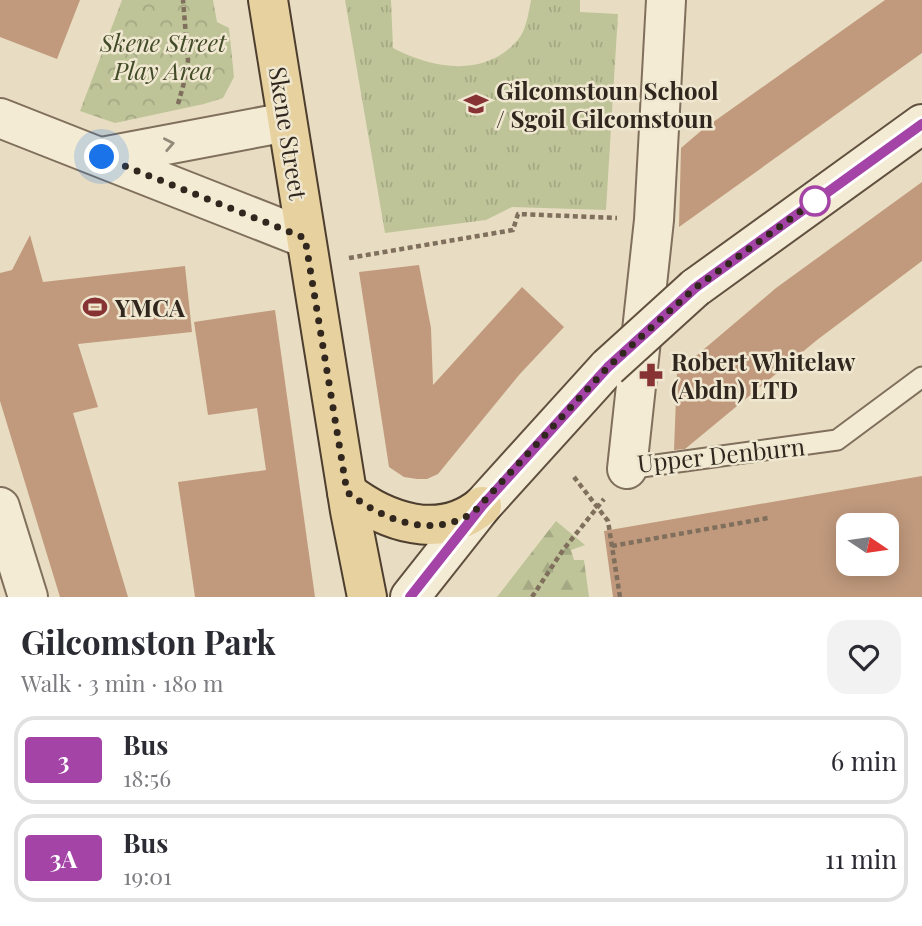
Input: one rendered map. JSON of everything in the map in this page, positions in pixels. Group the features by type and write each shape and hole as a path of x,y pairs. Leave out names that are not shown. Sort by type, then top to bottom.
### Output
{"main road":[{"name":"Skene Street","path":"268,0 347,492 367,597"},
{"path":"347,492 361,503 388,517 424,525 458,521 482,506"}],"street":[{"name":"Upper Denburn","path":"628,469 654,220 666,0"},
{"path":"0,118 102,157 308,251"},
{"path":"102,157 287,121"},
{"path":"410,597 482,506 608,367 695,288 922,124"},
{"path":"0,507 28,597"}],"lane":[{"name":"Upper Denburn","path":"628,469 837,440 922,377"}],"path":[{"path":"178,143 176,110 188,60 183,0"},
{"path":"308,251 513,230 517,214 654,220"},
{"path":"532,597 563,550 628,469"},
{"path":"574,477 608,521 620,597"},
{"path":"612,546 768,518"}],"green space":[{"name":"Skene Street Play Area","path":"122,0 213,0 217,22 229,28 234,77 223,98 115,123 80,111"},
{"name":"Gilcomstoun School / Sgoil Gilcomstoun","path":"345,0 391,0 393,48 425,61 460,66 492,59 507,50 522,34 531,0 580,0 580,12 618,14 606,210 512,207 486,220 385,233"},
{"path":"556,521 585,545 571,550 574,560 584,560 589,597 497,597"}],"building":[{"path":"0,0 80,0 57,59 0,37"},
{"path":"885,0 922,0 922,53 679,227 681,148 702,130"},
{"path":"922,182 922,261 817,340 685,449 674,450 677,372 776,288"},
{"path":"30,235 43,282 185,266 192,332 78,344 98,407 73,413 128,597 60,597 0,401 0,273 12,270"},
{"path":"419,265 431,328 433,385 522,287 564,327 519,375 438,474 427,479 404,477 389,467 359,272"},
{"path":"275,310 315,597 195,597 178,482 266,470 257,408 208,415 194,322"},
{"path":"922,476 922,597 613,597 604,531"}],"bus line":[{"name":"3","path":"410,597 482,506 608,367 695,288 922,124"}],"place":[{"name":"Gilcomstoun School / Sgoil Gilcomstoun","path":"476,104"},
{"name":"YMCA","path":"95,307"},
{"name":"Robert Whitelaw (Abdn) LTD","path":"651,375"}],"route":[{"path":"102,157 305,238 347,492 361,503 388,517 407,523 433,526 466,517 482,506 608,367 695,288 815,201"}]}
